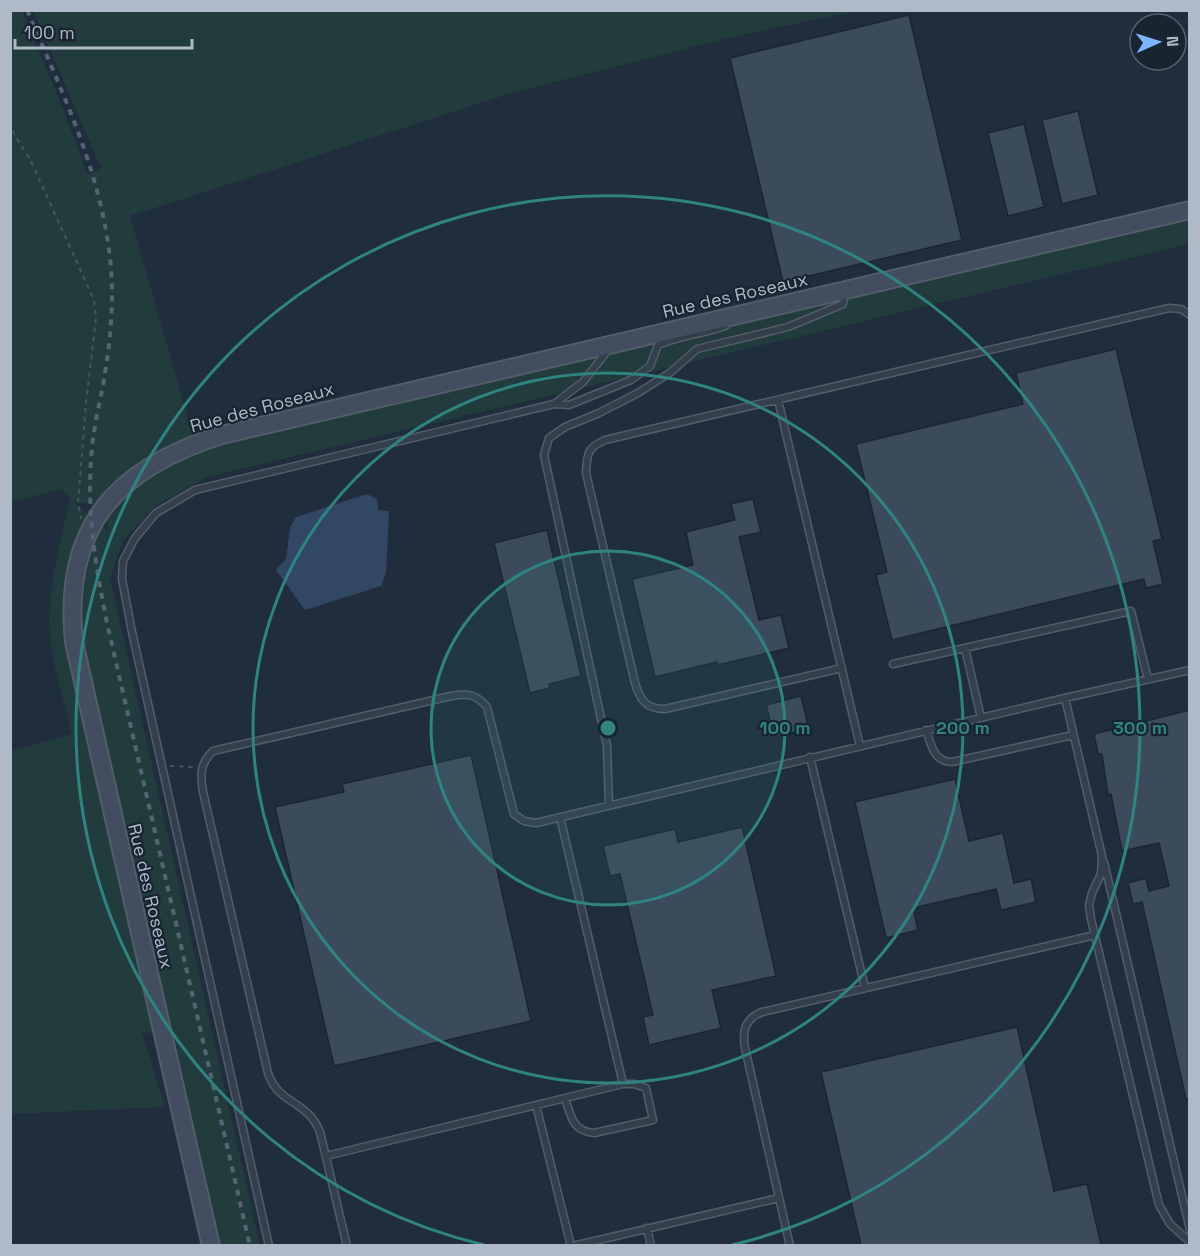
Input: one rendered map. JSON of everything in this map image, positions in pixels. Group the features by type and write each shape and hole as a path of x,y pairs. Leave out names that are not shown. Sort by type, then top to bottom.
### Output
{"street":[{"name":"Rue des Roseaux","path":"211,1245 74,642 71,615 72,588 90,527 106,503 155,462 195,443 308,414 1190,210"}],"lane":[{"path":"609,805 607,746 544,455 549,438 565,427 599,414 638,393 671,372 697,350 788,327 843,304 844,289"},
{"path":"842,668 665,709 654,709 645,704 639,696 635,683 586,473 587,454 594,445 605,440 1169,308 1181,309 1190,315"},
{"path":"269,1245 161,765 122,579 123,561 135,538 156,513 195,490 554,404 569,405 631,380 650,366 658,345 725,326 727,317"},
{"path":"554,404 583,382 613,343"},
{"path":"778,400 860,746"},
{"path":"893,664 1131,611 1148,679"},
{"path":"965,648 981,718"},
{"path":"347,1245 315,1120 304,1109 279,1094 272,1085 268,1073 203,792 201,768 208,756 220,749 452,696 471,694 479,698 487,707 514,814 519,819 530,823 1190,670"},
{"path":"1065,698 1190,1230"},
{"path":"926,730 934,753 944,762 1073,735"},
{"path":"810,757 865,988"},
{"path":"560,817 623,1084"},
{"path":"1102,856 1101,874 1089,905 1095,935 1159,1205 1170,1224 1190,1242"},
{"path":"790,1245 745,1048 744,1028 748,1020 762,1012 1095,935"},
{"path":"326,1156 536,1105 565,1098 623,1084 634,1084 646,1088 653,1120 594,1133 585,1132 575,1125 565,1098"},
{"path":"536,1105 572,1245 779,1198"},
{"path":"647,1228 651,1245"}],"path":[{"path":"10,122 15,136 30,159 94,300 96,318 78,502 85,543"},
{"path":"161,765 201,768"}],"green space":[{"path":"11,11 22,11 88,175 101,168 33,11 856,11 728,38 515,92 130,216 195,443 1189,210 1189,244 207,477 155,506 123,541 110,578 260,1245 221,1245 174,1036 142,1032 165,1107 11,1114 11,751 72,734 55,666 49,626 51,589 70,499 61,489 11,502","holes":["72,500 78,503 106,504 108,532"]}],"water":[{"path":"367,494 377,499 378,510 389,511 386,573 381,586 305,610 276,570 286,559 290,528 296,517"}],"building":[{"path":"909,15 962,240 783,282 730,58"},
{"path":"1078,111 1098,195 1062,204 1042,120"},
{"path":"1024,124 1044,207 1008,216 988,133"},
{"path":"1116,349 1162,539 1153,541 1163,584 1146,588 1144,579 892,640 876,575 887,572 856,444 1023,404 1016,373"},
{"path":"753,499 761,532 739,537 759,620 781,615 789,648 655,677 632,579 693,565 686,532 735,520 731,504"},
{"path":"547,530 581,676 549,684 550,688 530,693 494,543"},
{"path":"801,696 809,729 774,737 766,705"},
{"path":"1190,710 1190,1099 1186,1099 1142,902 1133,904 1128,883 1146,878 1149,891 1169,886 1159,843 1122,851 1111,794 1108,795 1102,754 1098,754 1094,734"},
{"path":"471,755 531,1021 334,1066 275,807 344,792 342,784"},
{"path":"955,779 969,841 1003,833 1014,883 1031,879 1036,902 1001,910 996,889 913,908 918,930 886,938 855,802"},
{"path":"742,827 776,976 712,990 721,1028 649,1045 643,1017 653,1015 620,874 610,876 603,846 675,829 678,842"},
{"path":"1017,1027 1054,1191 1087,1184 1101,1245 861,1245 821,1072"}],"railway":[{"path":"27,10 80,136 100,201 107,234 112,283 111,326 90,470 95,558 107,623 250,1246"}]}
